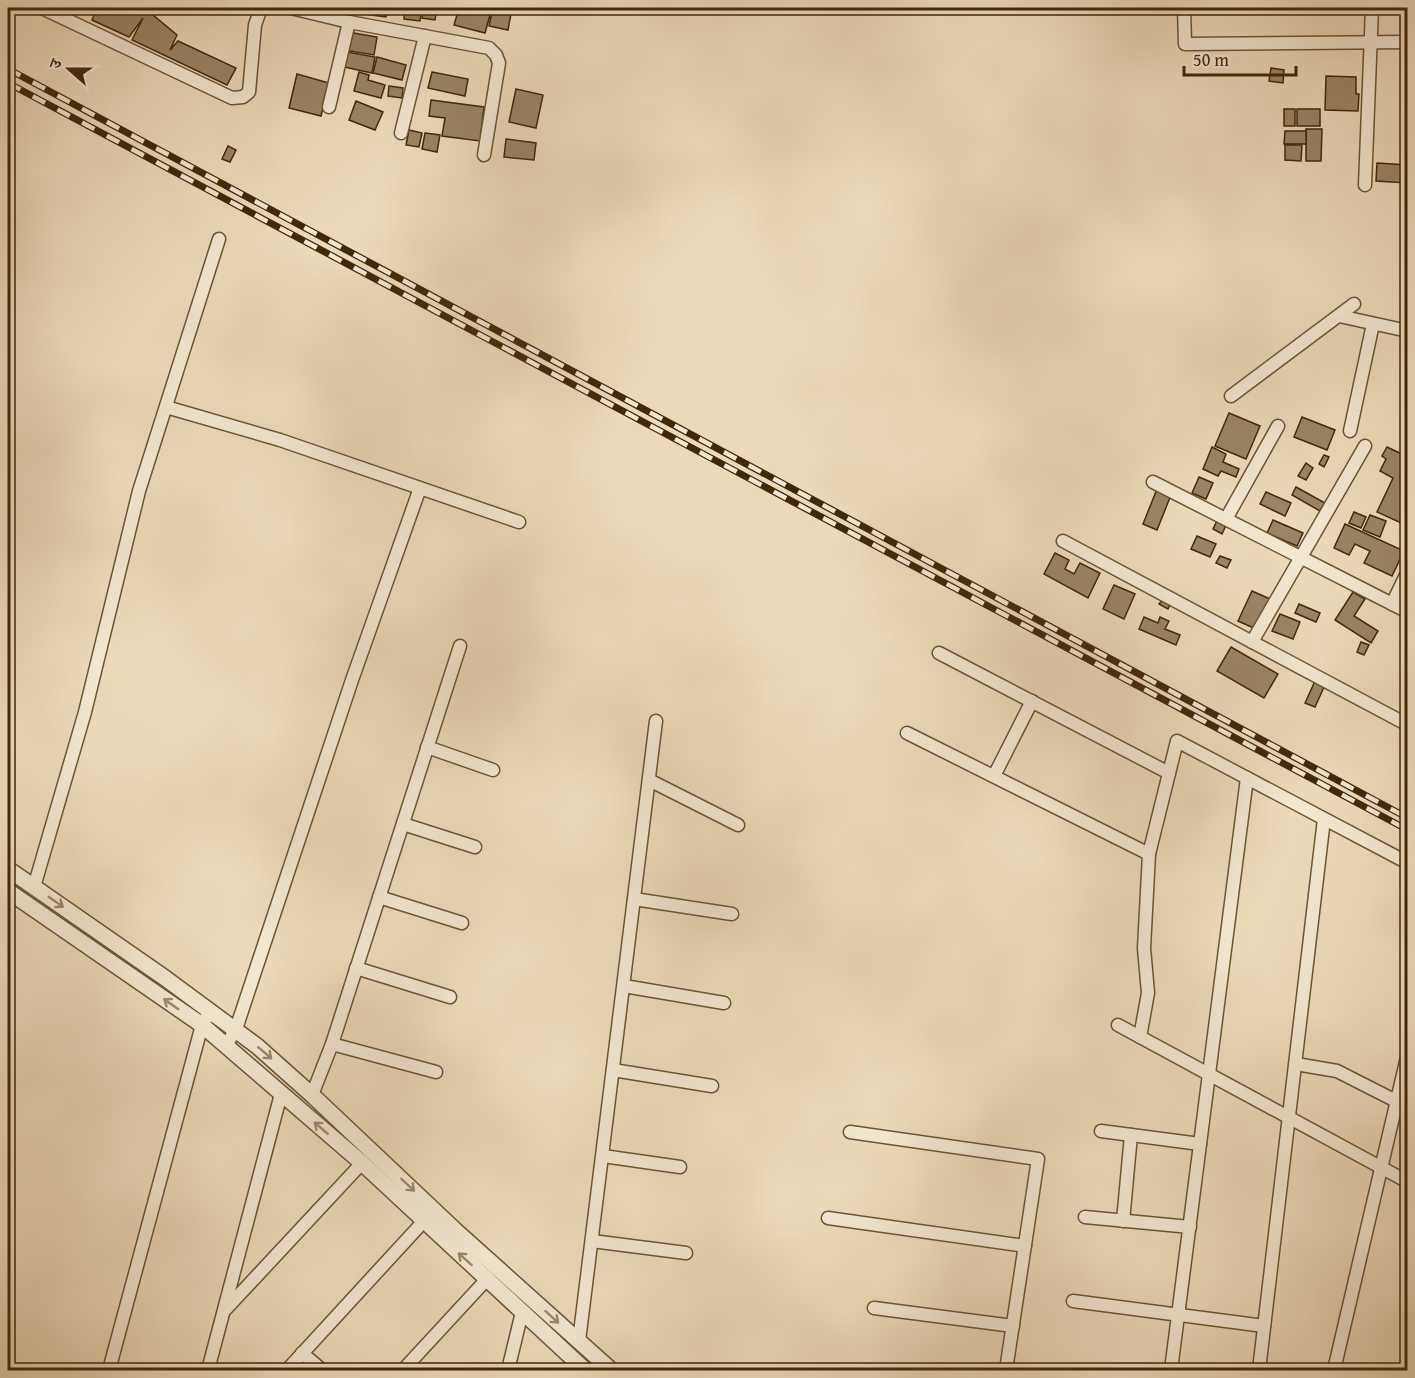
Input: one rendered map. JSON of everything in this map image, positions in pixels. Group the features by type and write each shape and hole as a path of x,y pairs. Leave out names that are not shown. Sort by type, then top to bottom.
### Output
{"street":[{"path":"42,8 232,98 243,97 249,92 255,25 261,8"},
{"path":"291,8 349,22 489,48 496,55 499,63 484,155"},
{"path":"1184,8 1185,44 1407,42"},
{"path":"1365,185 1372,8"},
{"path":"329,107 349,22"},
{"path":"401,133 425,36"},
{"path":"34,887 85,711 132,514 219,239"},
{"path":"1231,396 1354,304"},
{"path":"1339,316 1407,331"},
{"path":"1350,431 1373,324"},
{"path":"166,407 259,434 519,522"},
{"path":"1226,519 1278,426"},
{"path":"1252,642 1365,446"},
{"path":"1153,482 1407,612"},
{"path":"227,1044 236,1029 352,680 420,488"},
{"path":"1063,541 1407,725"},
{"path":"1392,604 1403,593 1407,572"},
{"path":"312,1095 332,1044 460,646"},
{"path":"939,653 1169,773"},
{"path":"994,776 1032,701"},
{"path":"579,1341 656,721"},
{"path":"907,733 1149,854"},
{"path":"1140,1037 1148,993 1144,948 1149,854 1177,741 1407,863"},
{"path":"428,747 493,770"},
{"path":"1171,1371 1247,778"},
{"path":"649,780 738,825"},
{"path":"1259,1371 1324,819"},
{"path":"403,824 475,847"},
{"path":"8,869 236,1029 312,1095 456,1231 611,1371"},
{"path":"8,891 227,1044 281,1094 362,1163 585,1371"},
{"path":"380,897 462,923"},
{"path":"634,899 732,914"},
{"path":"356,968 450,997"},
{"path":"624,986 724,1003"},
{"path":"109,1371 202,1025 210,1011"},
{"path":"1118,1025 1407,1182"},
{"path":"332,1044 436,1072"},
{"path":"1334,1371 1407,1053"},
{"path":"1296,1064 1338,1071 1396,1101"},
{"path":"613,1070 712,1086"},
{"path":"208,1371 281,1094"},
{"path":"1101,1131 1200,1144"},
{"path":"850,1132 1038,1159 1006,1371"},
{"path":"1123,1221 1131,1135"},
{"path":"603,1156 680,1167"},
{"path":"224,1311 362,1163"},
{"path":"1085,1217 1190,1227"},
{"path":"828,1218 1025,1246"},
{"path":"287,1371 423,1222"},
{"path":"592,1241 686,1253"},
{"path":"403,1371 487,1279"},
{"path":"1072,1301 1264,1326"},
{"path":"874,1308 1013,1326"},
{"path":"508,1371 522,1312"},
{"path":"302,1353 322,1371"}],"building":[{"path":"97,8 141,8 148,11 177,35 170,50 178,41 236,68 227,85 132,40 143,18 129,37 92,20"},
{"path":"349,8 388,8 386,17 348,12"},
{"path":"405,8 422,8 420,21 404,19"},
{"path":"423,8 437,8 435,20 422,18"},
{"path":"459,8 492,8 485,33 454,25"},
{"path":"493,8 512,8 508,30 489,26"},
{"path":"348,32 377,37 374,55 344,50"},
{"path":"347,52 375,57 372,73 344,67"},
{"path":"377,57 406,65 402,80 373,73"},
{"path":"1271,68 1284,70 1283,83 1269,81"},
{"path":"359,72 369,75 368,80 385,85 381,98 354,91"},
{"path":"432,72 468,79 465,96 428,88"},
{"path":"297,74 329,83 321,116 289,108"},
{"path":"1326,76 1356,77 1356,94 1359,94 1358,111 1325,110"},
{"path":"389,86 403,88 402,98 388,96"},
{"path":"516,89 543,95 536,128 509,122"},
{"path":"431,100 484,107 480,141 442,136 445,118 429,116"},
{"path":"356,101 383,112 375,130 349,120"},
{"path":"1284,109 1295,109 1295,126 1284,126"},
{"path":"1297,109 1320,109 1320,126 1297,126"},
{"path":"1306,129 1322,129 1321,161 1306,161"},
{"path":"409,130 422,133 419,147 406,145"},
{"path":"1285,131 1306,131 1306,144 1284,144"},
{"path":"425,133 440,135 437,152 422,149"},
{"path":"506,139 536,143 534,160 504,157"},
{"path":"1285,145 1302,145 1301,161 1285,160"},
{"path":"228,146 236,150 230,162 222,159"},
{"path":"1377,163 1408,165 1408,183 1376,181"},
{"path":"1229,413 1260,426 1246,459 1215,446"},
{"path":"1302,417 1335,430 1327,450 1294,437"},
{"path":"1212,447 1226,454 1223,462 1239,469 1236,477 1221,471 1218,476 1203,469"},
{"path":"1387,447 1406,456 1408,453 1408,526 1377,512 1393,478 1380,471 1386,459 1382,456"},
{"path":"1324,455 1329,457 1324,467 1319,464"},
{"path":"1306,463 1313,468 1306,480 1298,476"},
{"path":"1199,477 1213,483 1206,499 1192,493"},
{"path":"1296,487 1325,503 1320,511 1292,495"},
{"path":"1157,489 1171,495 1157,530 1143,524"},
{"path":"1266,492 1291,503 1285,516 1260,504"},
{"path":"1354,512 1366,517 1361,528 1349,523"},
{"path":"1370,515 1386,521 1380,537 1363,530"},
{"path":"1218,519 1227,523 1222,534 1213,529"},
{"path":"1273,520 1303,533 1297,546 1267,533"},
{"path":"1345,524 1404,551 1392,576 1364,563 1370,551 1355,544 1349,555 1334,548"},
{"path":"1197,536 1216,544 1210,557 1191,549"},
{"path":"1055,553 1069,560 1065,569 1074,574 1080,563 1100,573 1088,598 1044,574"},
{"path":"1220,556 1231,560 1227,568 1216,563"},
{"path":"1114,585 1135,594 1124,619 1103,609"},
{"path":"1252,591 1270,599 1256,629 1238,621"},
{"path":"1353,592 1365,599 1354,616 1378,631 1371,643 1335,620"},
{"path":"1163,599 1171,603 1168,609 1159,604"},
{"path":"1299,604 1320,613 1316,622 1295,613"},
{"path":"1280,614 1300,622 1293,639 1272,631"},
{"path":"1144,617 1158,623 1160,617 1169,621 1165,629 1180,635 1176,645 1139,629"},
{"path":"1361,642 1369,645 1364,655 1357,652"},
{"path":"1231,647 1278,674 1264,698 1217,671"},
{"path":"1315,681 1325,685 1315,707 1305,703"}],"railway":[{"path":"8,69 1408,818"},
{"path":"8,83 1408,830"}]}
